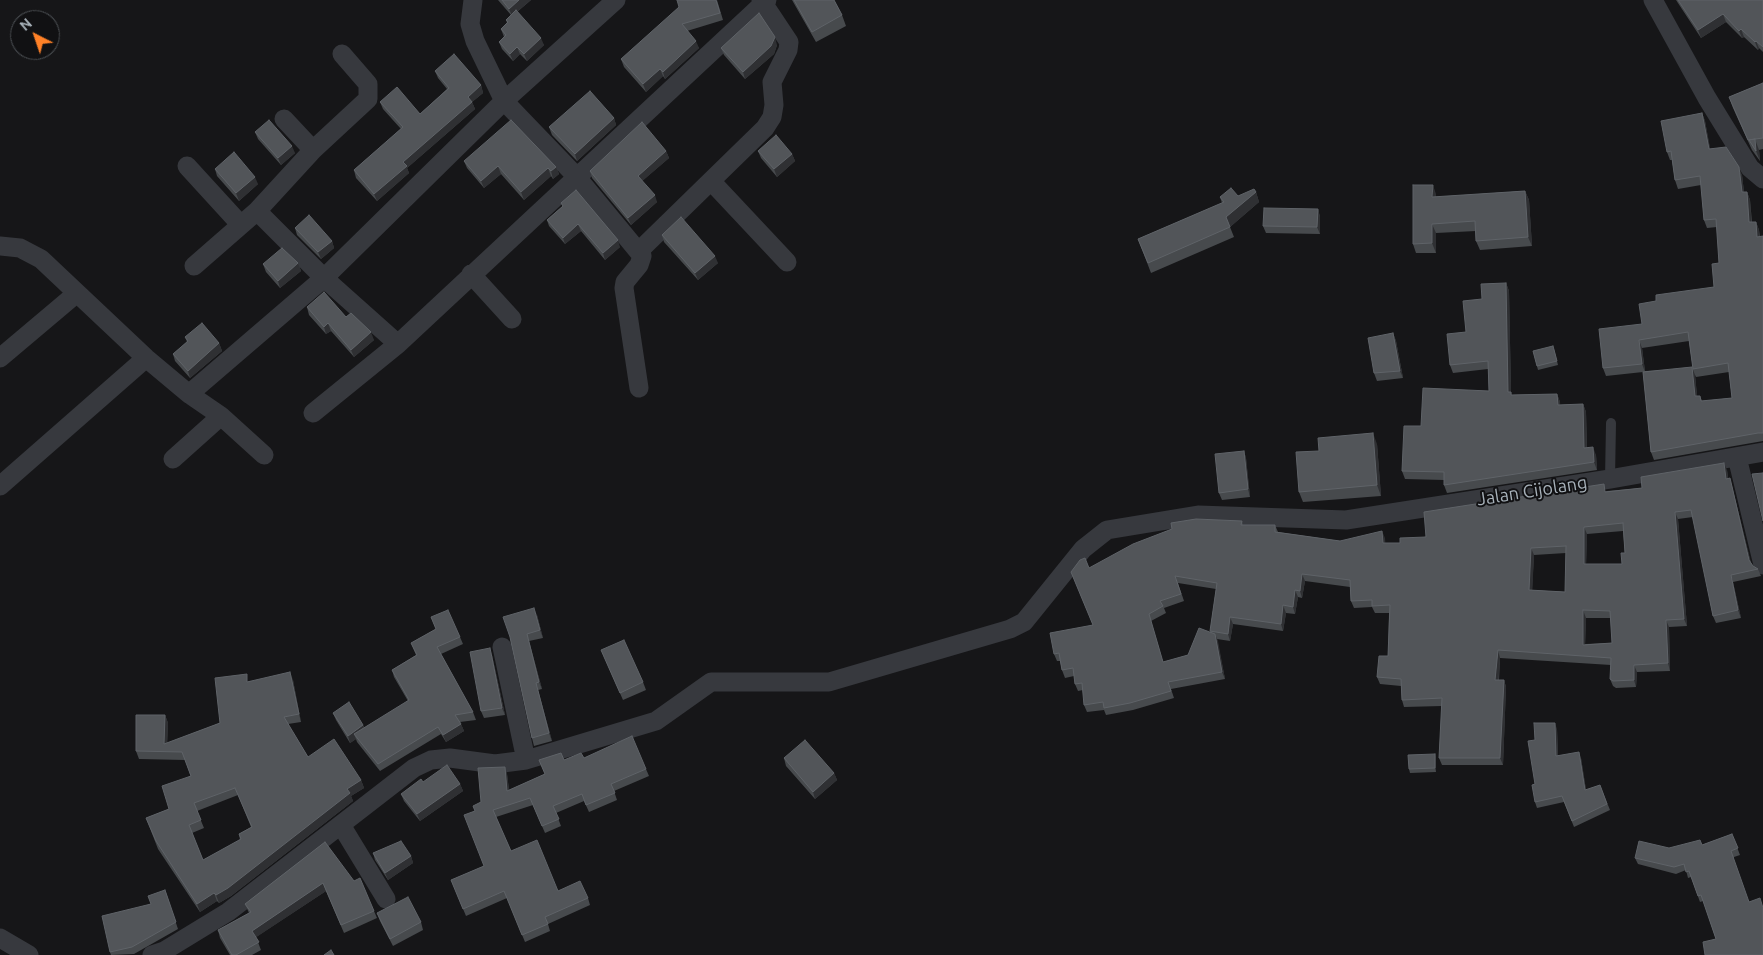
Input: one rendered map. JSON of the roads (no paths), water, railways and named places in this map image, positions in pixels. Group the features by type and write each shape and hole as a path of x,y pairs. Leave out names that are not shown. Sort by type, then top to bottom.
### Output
{"street":[{"path":"473,0 470,24 475,41 504,101 576,176 642,256 641,261 629,276 624,288 639,388"},
{"path":"189,394 324,278 504,101 616,0"},
{"path":"1653,0 1707,98 1750,168 1763,179"},
{"path":"313,413 398,344 764,1 789,42 788,50 772,82 774,106 772,117 765,128 639,251"},
{"path":"194,266 257,211 313,150 368,99 368,84 342,54"},
{"path":"284,119 313,150"},
{"path":"187,166 240,224"},
{"path":"711,181 788,262"},
{"path":"257,211 324,278 398,344"},
{"path":"0,246 20,248 30,253 77,293 146,358 189,394 221,416 264,455"},
{"path":"471,274 512,319"},
{"path":"0,358 77,293"},
{"path":"0,486 146,358"},
{"path":"173,459 221,416"},
{"name":"Jalan Cijolang","path":"161,954 228,912 414,768 431,760 450,758 495,764 526,760 656,721 711,682 829,682 1010,629 1024,622 1083,549 1107,530 1198,515 1346,520 1610,479 1763,452"},
{"path":"1737,457 1763,564"},
{"path":"502,647 526,760"},
{"path":"341,825 386,899"},
{"path":"0,938 29,955"}],"lane":[{"path":"1610,479 1612,423"}]}
